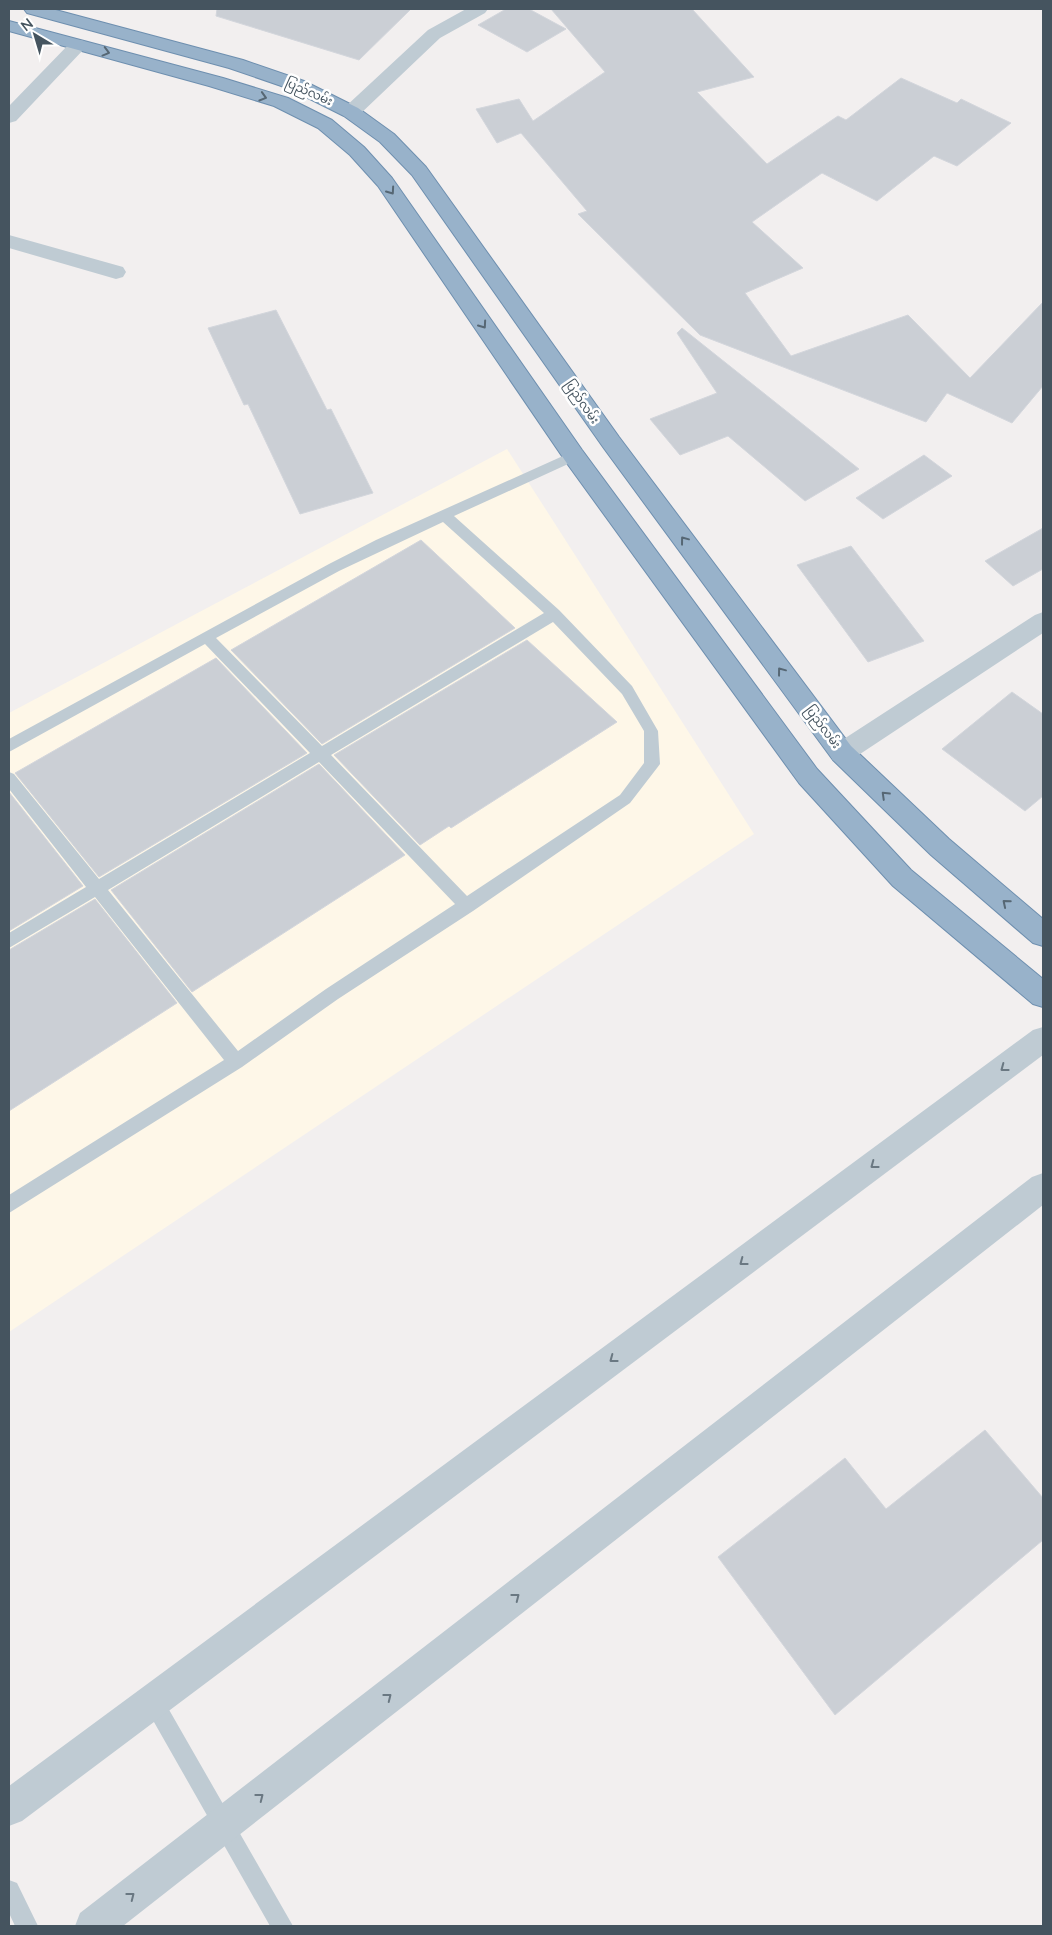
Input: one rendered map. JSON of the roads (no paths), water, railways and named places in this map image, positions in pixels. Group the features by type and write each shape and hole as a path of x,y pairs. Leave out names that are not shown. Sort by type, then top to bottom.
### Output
{"highway":[{"name":"ပြည်လမ်း","path":"33,9 236,64 297,85 351,112 387,138 419,172 611,442 842,753 940,847 1043,935"},
{"path":"9,26 216,82 281,102 325,124 357,151 385,182 574,456 808,776 902,878 1043,996"}],"street":[{"path":"351,112 434,34 479,9"},
{"path":"9,117 78,45"},
{"path":"9,241 116,272"},
{"path":"842,753 1043,622"},
{"path":"9,1808 1043,1039"},
{"path":"93,1926 1043,1187"}],"lane":[{"path":"9,746 207,637 382,544 574,456"},
{"path":"9,1205 236,1062 332,994 467,906 625,798 652,764 651,731 627,690 554,614 445,516"},
{"path":"9,941 554,614"},
{"path":"207,637 467,906"},
{"path":"9,778 236,1062"},
{"path":"153,1701 282,1926"},
{"path":"9,1891 27,1926"}]}
